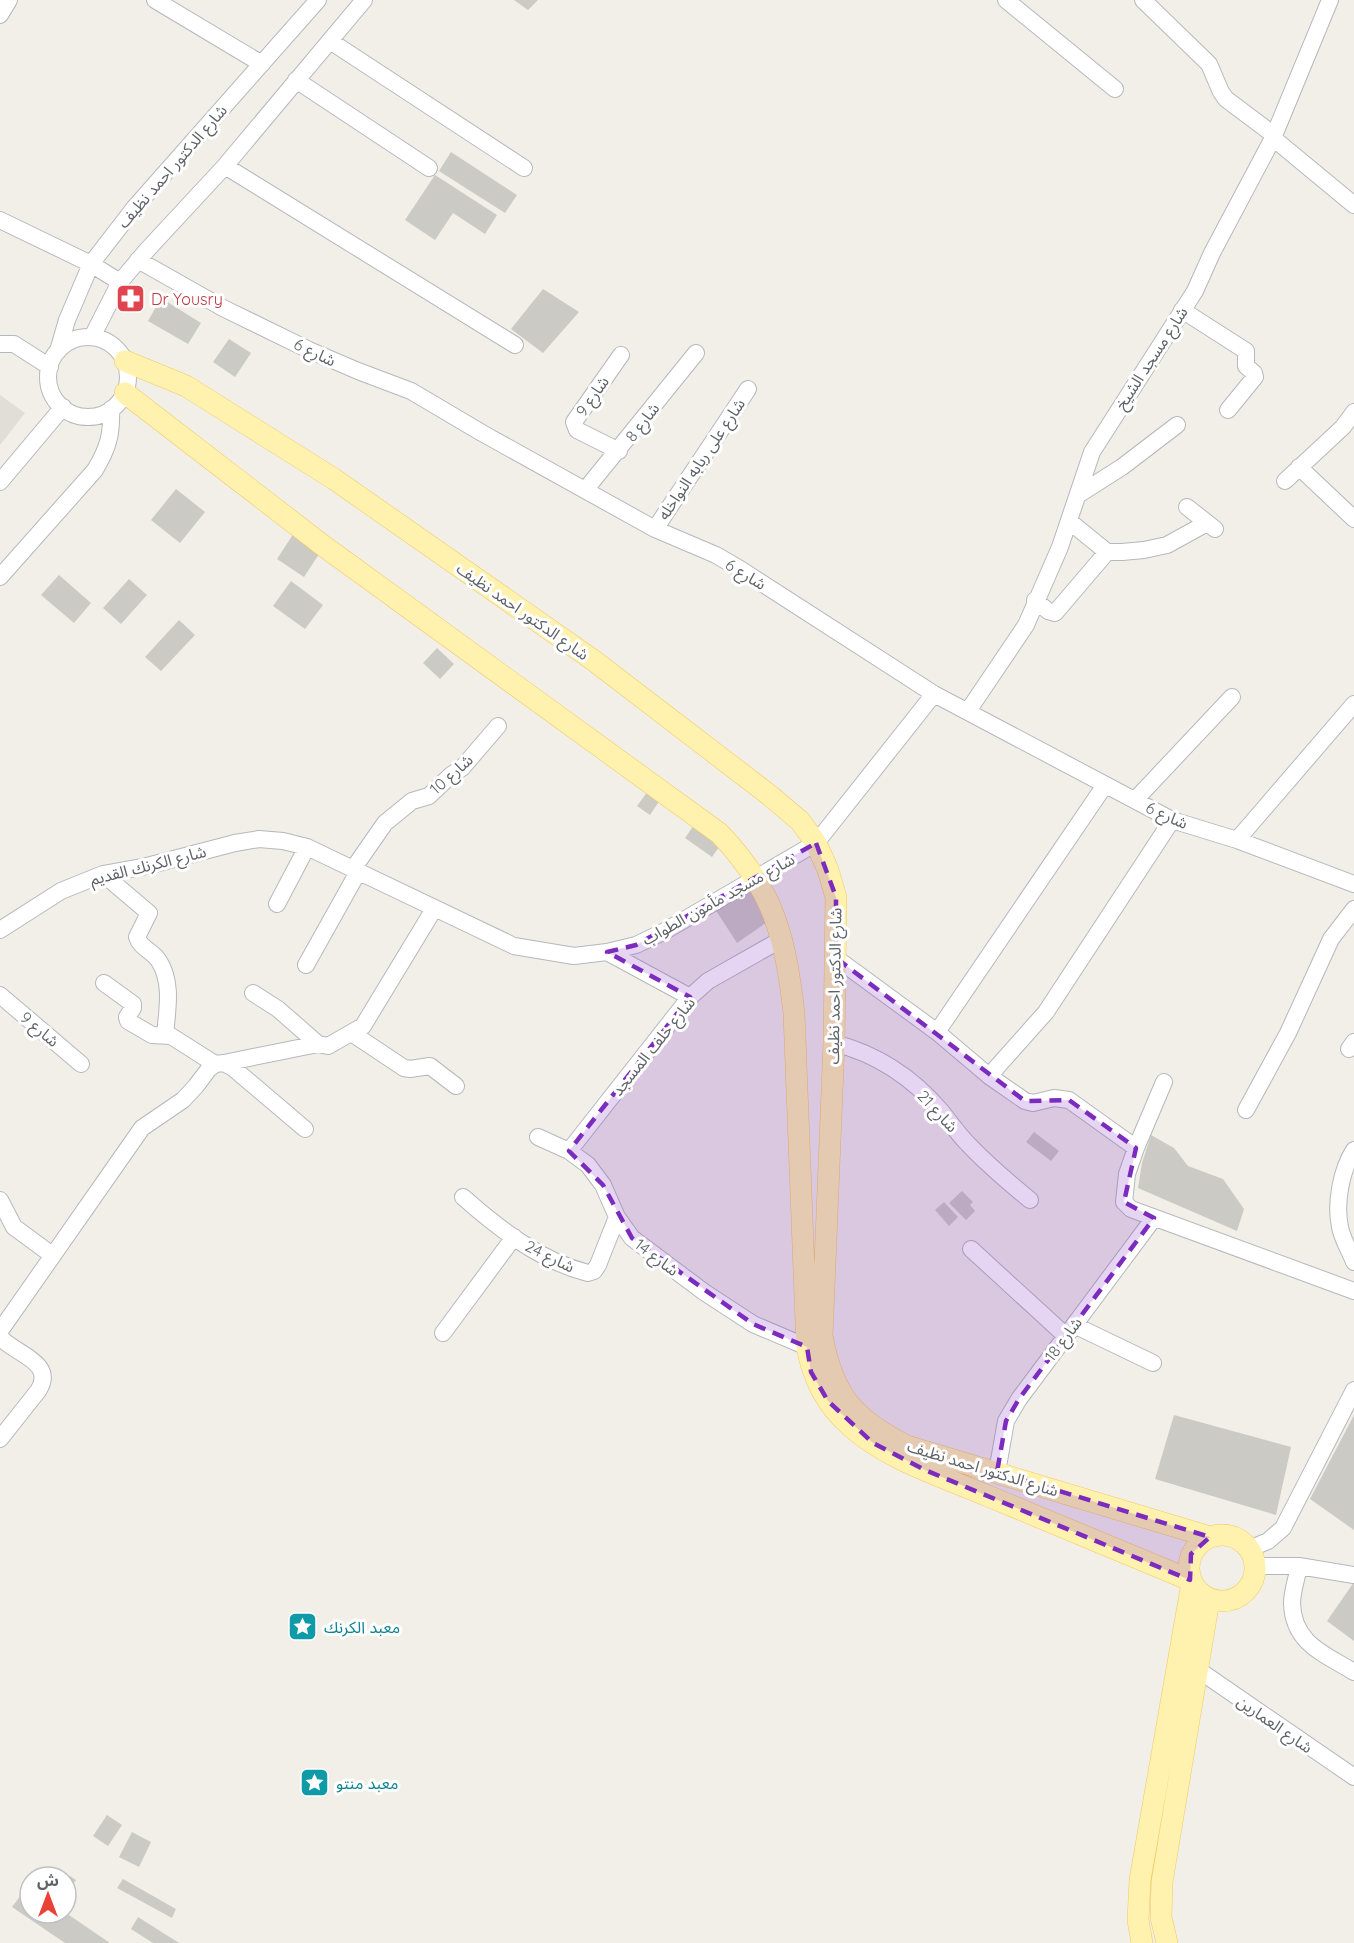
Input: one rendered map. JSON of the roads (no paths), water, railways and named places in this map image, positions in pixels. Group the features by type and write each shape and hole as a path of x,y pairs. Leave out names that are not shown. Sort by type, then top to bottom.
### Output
{"main road":[{"name":"شارع الدكتور احمد نظيف","path":"125,362 186,386 353,492 593,660 800,821 816,843 828,870 836,897 834,1043 822,1336 827,1365 840,1391 858,1414 881,1433 907,1446 1210,1537"},
{"name":"شارع الدكتور احمد نظيف","path":"125,393 325,548 719,833 739,854 756,878 772,907 782,939 789,969 794,1013 807,1347 811,1372 828,1401 849,1425 873,1443 925,1470 1191,1582"},
{"path":"1142,1943 1138,1920 1140,1880 1191,1582 1188,1567 1191,1554 1199,1544 1210,1537 1221,1535 1232,1536 1242,1541 1252,1557 1254,1577 1250,1587 1242,1596 1220,1602 1209,1600 1199,1593 1191,1582"},
{"path":"1167,1943 1161,1917 1162,1882 1209,1600"}],"street":[{"path":"0,15 9,0"},
{"path":"155,0 262,64"},
{"name":"شارع الدكتور احمد نظيف","path":"58,351 67,320 91,264 135,207 318,0"},
{"path":"92,337 120,282 225,165 364,0"},
{"path":"1006,0 1115,88"},
{"path":"1143,0 1209,64 1226,99 1354,205"},
{"name":"شارع مسجد الشيخ","path":"968,711 1026,625 1060,547 1092,452 1195,291 1212,253 1273,136 1330,0"},
{"path":"330,41 524,168"},
{"path":"296,80 429,168"},
{"path":"225,165 515,345"},
{"path":"0,220 91,264 120,282"},
{"name":"شارع 6","path":"138,260 214,303 309,350 411,391 654,529 716,555 934,694 1173,820 1237,840 1354,884"},
{"path":"1182,310 1246,351 1246,366 1255,375 1228,410"},
{"path":"92,337 112,345 125,362 128,377 125,393 111,409 100,415 87,416 75,414 63,407 50,389 48,378 50,367 58,351 68,342 92,337"},
{"path":"0,344 6,342 14,344 50,367"},
{"name":"شارع 8","path":"586,489 696,353"},
{"name":"شارع 9","path":"619,451 577,430 574,422 621,355"},
{"name":"شارع على ربابه النواخله","path":"654,529 748,388"},
{"path":"0,482 63,407"},
{"path":"0,577 95,470 106,452 111,431 111,409"},
{"path":"1285,481 1343,427 1354,412"},
{"path":"1078,495 1115,473 1177,425"},
{"path":"1299,467 1354,519"},
{"path":"1068,521 1107,552 1144,550 1167,545 1211,526 1187,507"},
{"path":"1035,600 1048,611 1055,613 1107,552"},
{"name":"شارع مسجد مأمون الطواب","path":"307,847 514,946 574,956 607,952 636,945 665,931 816,843 934,694"},
{"path":"1135,800 1232,697"},
{"path":"1237,840 1354,704"},
{"name":"شارع 10","path":"306,965 356,870 385,823 412,801 429,796 462,768 498,726"},
{"path":"937,1032 1105,785"},
{"path":"989,1076 1046,1012 1173,820"},
{"name":"شارع الكرنك القديم","path":"0,930 27,910 61,891 103,874 147,866 259,839 283,841 307,847"},
{"path":"277,904 307,847"},
{"path":"103,874 149,913 136,937 139,943 159,961 168,985 165,1035"},
{"path":"0,1439 39,1391 44,1375 41,1367 1,1338 52,1255 142,1128 183,1100 207,1070 220,1063 318,1044 328,1046 342,1037 353,1034 363,1026 434,909"},
{"path":"1246,1110 1288,1033 1331,939 1354,909"},
{"name":"شارع خلف المسجد","path":"569,1151 690,997 708,981 782,939"},
{"path":"607,952 690,997"},
{"path":"836,958 937,1032 989,1076 1025,1101 1033,1103 1054,1098 1069,1100 1136,1148"},
{"path":"104,983 133,1004 127,1017 128,1021 147,1034 175,1038 233,1068 305,1129"},
{"path":"254,993 278,1009 318,1044"},
{"name":"شارع 9","path":"0,995 81,1064"},
{"path":"353,1034 404,1068 410,1070 430,1066 456,1086"},
{"name":"شارع 21","path":"834,1043 878,1058 898,1071 940,1109 966,1142 994,1171 1030,1200"},
{"path":"1164,1082 1127,1174 1124,1202 1131,1209 1154,1218 1354,1291"},
{"name":"شارع 14","path":"538,1137 569,1151 588,1165 603,1185 616,1217 632,1239 704,1292 753,1324 807,1347"},
{"path":"1354,1150 1342,1180 1339,1203 1340,1228 1354,1262"},
{"name":"شارع 24","path":"463,1197 514,1237 547,1257 588,1273 598,1265 616,1217"},
{"path":"0,1200 14,1227 52,1255"},
{"name":"شارع 18","path":"997,1472 1006,1421 1019,1399 1154,1218"},
{"path":"443,1333 514,1237"},
{"path":"971,1250 1070,1330 1153,1364"},
{"path":"1252,1557 1283,1528 1354,1390"},
{"path":"1252,1557 1354,1575"},
{"path":"1299,1566 1292,1603 1300,1632 1310,1646 1354,1672"},
{"name":"شارع العمارين","path":"1197,1669 1354,1778"}],"place":[{"name":"Dr Yousry","path":"130,299"},
{"name":"معبد الكرنك","path":"303,1627"},
{"name":"معبد منتو","path":"315,1783"}]}
